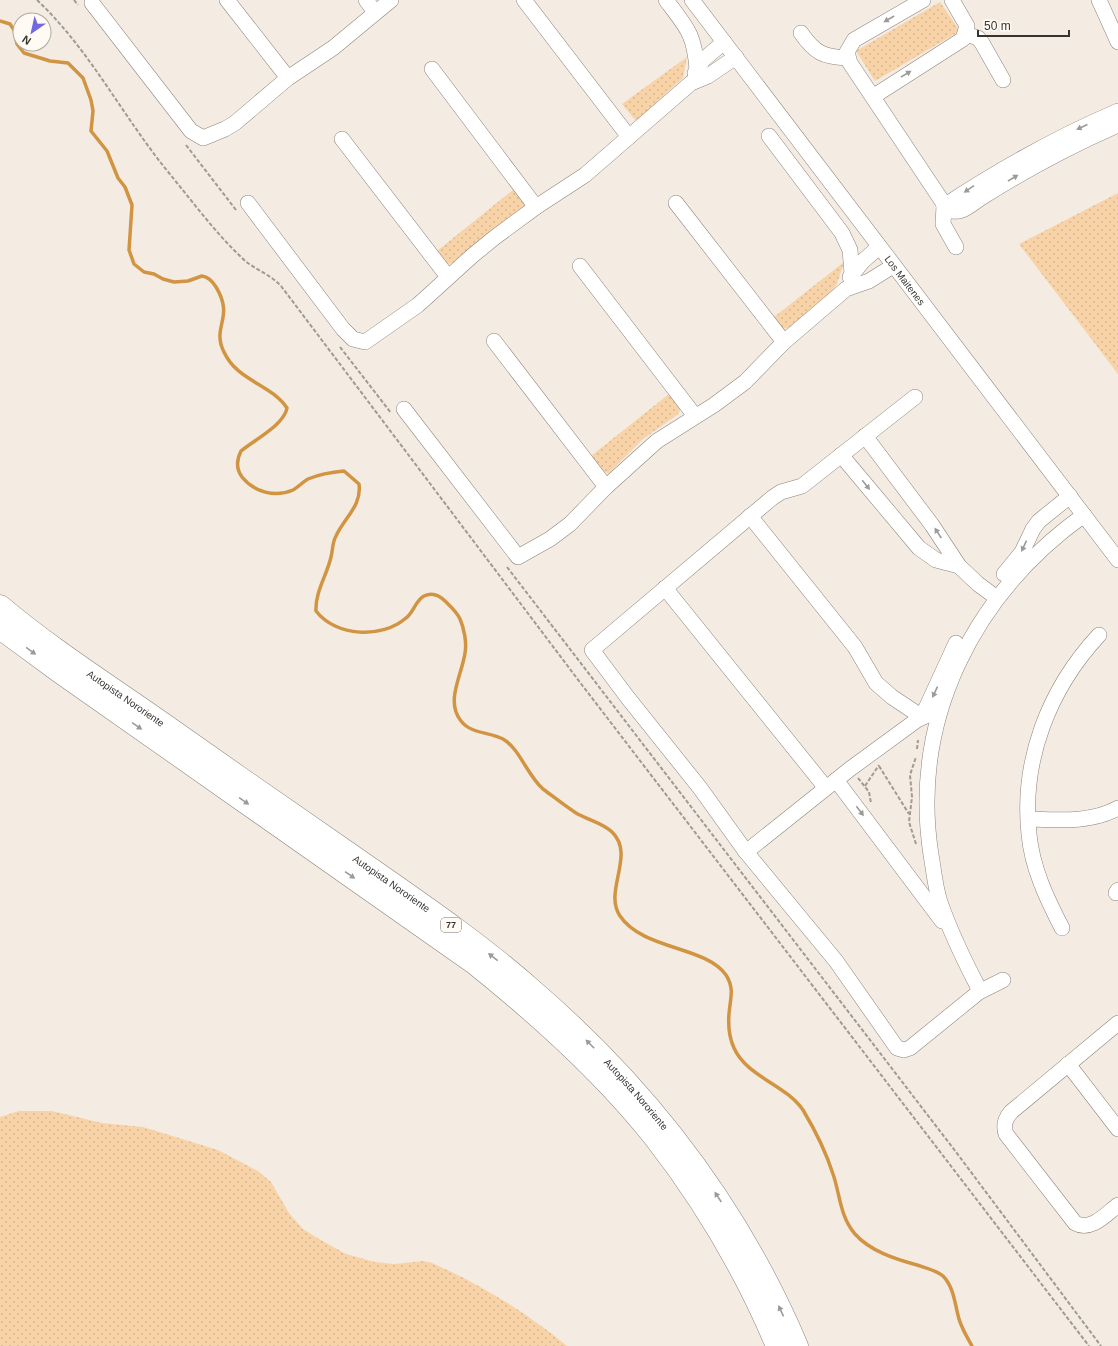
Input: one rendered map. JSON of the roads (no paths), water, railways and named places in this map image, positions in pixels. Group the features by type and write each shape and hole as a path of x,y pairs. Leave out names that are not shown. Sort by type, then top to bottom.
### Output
{"highway":[{"name":"Autopista Nororiente","path":"0,606 65,656 437,915 505,966 561,1016 591,1044 643,1099 669,1129 714,1191 756,1260 797,1346"},
{"name":"Autopista Nororiente","path":"0,628 57,670 468,959 508,990 561,1038 635,1114 690,1186 727,1245 777,1346"}],"street":[{"path":"227,0 288,78"},
{"path":"366,0 375,12"},
{"path":"86,4 191,131 198,137 207,137 235,123 288,78 333,48 391,0"},
{"path":"524,0 628,137"},
{"path":"666,0 691,34 695,44 697,69"},
{"name":"Los Maitenes","path":"692,0 1118,560"},
{"path":"923,0 854,40 848,48 848,58 944,206 953,212 966,208 1007,182 1043,153 1118,110"},
{"path":"874,96 902,76 960,42 966,34 965,22 952,0"},
{"path":"1099,0 1118,42"},
{"path":"800,33 815,51 831,57 848,58"},
{"path":"966,34 978,38 982,43 1002,80"},
{"path":"691,84 697,69 703,60 724,42"},
{"path":"244,209 343,330 357,341 369,340 395,323 418,305 472,256 536,207 585,175 691,84 708,76 736,58"},
{"path":"432,69 536,207"},
{"path":"1043,153 1118,125"},
{"path":"769,136 842,233 850,250 852,274"},
{"path":"342,139 448,277"},
{"path":"676,202 784,342"},
{"path":"944,206 943,224 956,248"},
{"path":"846,288 852,274 879,247"},
{"path":"580,266 696,416"},
{"path":"398,412 518,557 550,539 570,524 606,487 657,441 740,385 784,342 846,288 869,280 893,266"},
{"path":"494,341 606,487"},
{"path":"915,397 802,486 777,494 592,650 628,698 700,788 746,852 836,961 897,1048 904,1050 910,1048 979,992 1003,980"},
{"path":"865,436 932,525 958,566 993,596"},
{"path":"841,455 919,548 936,560 958,566"},
{"path":"922,717 959,638 993,596 1019,556 1032,529 1039,521 1070,496"},
{"path":"979,992 954,938 937,890 928,834 927,810 928,779 932,744 939,713 962,655 983,618 993,596 1043,547 1084,515"},
{"path":"750,516 855,647 876,683 892,697 922,717"},
{"path":"664,588 921,892 954,938"},
{"path":"1062,928 1037,873 1029,834 1028,799 1032,761 1043,722 1066,676 1085,650 1099,635"},
{"path":"746,852 831,784 922,717 939,713"},
{"path":"1028,819 1062,820 1093,817 1118,808"},
{"path":"921,892 924,894 932,894 937,890"},
{"path":"1118,1023 1011,1112 1005,1120 1005,1129 1075,1223 1082,1226 1093,1224 1118,1205"},
{"path":"1068,1064 1118,1129"}],"waterway":[{"path":"0,21 10,24 14,30 17,44 24,53 50,61 68,63 83,78 91,100 93,111 91,131 107,151 118,178 125,187 132,205 129,250 134,264 144,272 154,274 163,279 174,282 188,281 202,276 206,277 212,282 221,298 223,307 220,335 224,352 237,370 272,393 287,408 285,414 275,426 241,451 237,465 242,477 259,490 272,493 293,490 308,479 340,471 344,471 359,484 358,499 352,512 339,530 334,541 329,564 317,597 316,611 325,620 335,626 347,630 372,632 396,625 409,616 421,598 427,595 433,594 438,596 453,609 459,616 464,631 466,649 454,696 456,713 461,721 475,731 498,737 509,743 532,777 543,789 576,813 604,826 612,832 619,841 621,851 621,862 615,896 616,906 620,916 630,927 643,935 658,942 704,958 717,966 726,975 729,980 731,990 729,1027 734,1048 740,1058 748,1066 757,1074 786,1093 803,1110 816,1133 827,1158 843,1213 850,1227 861,1240 875,1250 883,1254 931,1269 943,1276 950,1285 960,1323 972,1346"}]}
